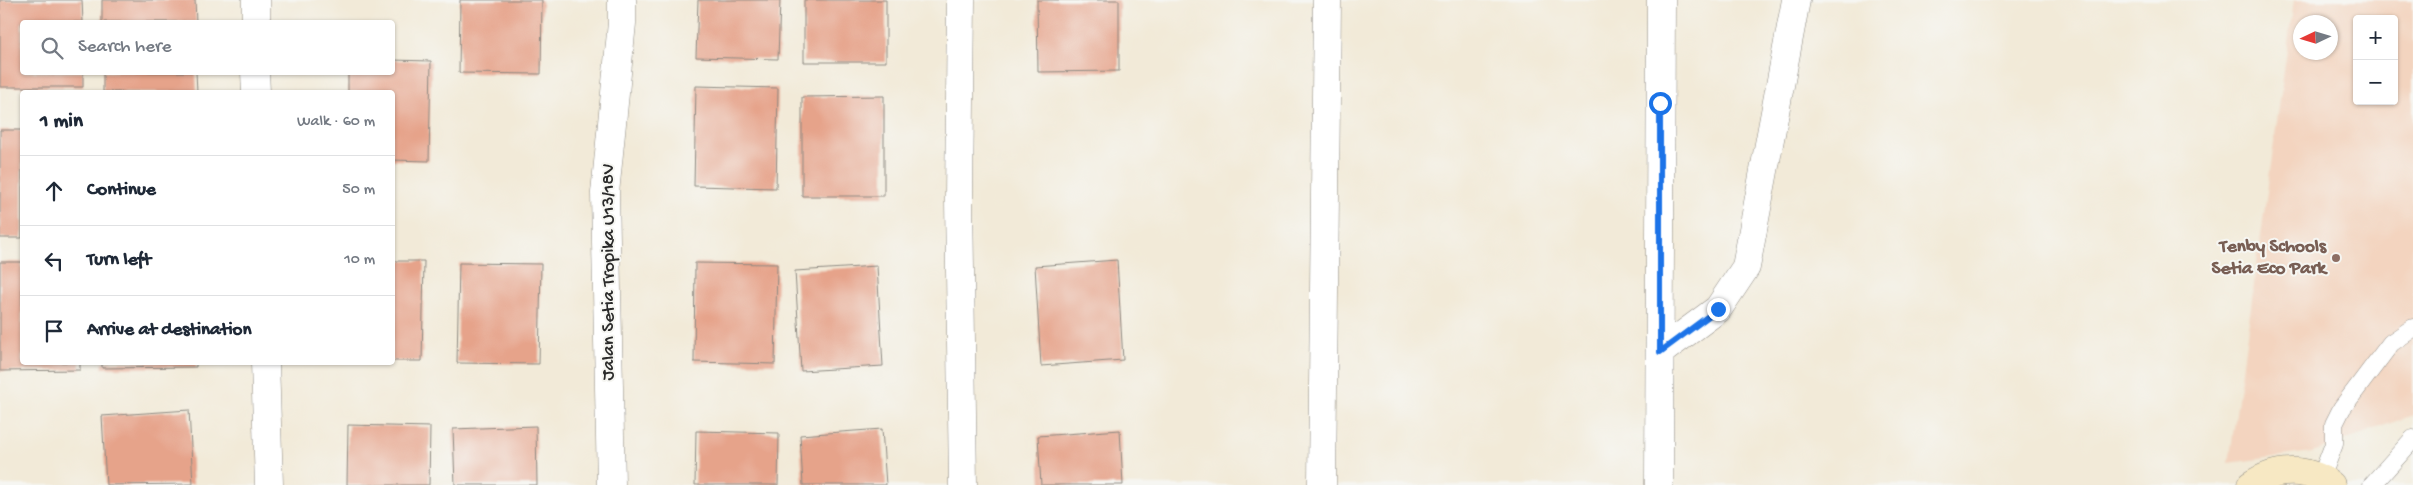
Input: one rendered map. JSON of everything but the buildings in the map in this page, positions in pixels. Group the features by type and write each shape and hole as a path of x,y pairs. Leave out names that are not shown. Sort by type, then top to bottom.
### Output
{"street":[{"path":"256,0 256,20"},
{"name":"Jalan Setia Tropika U13/18V","path":"611,485 605,193 622,23 622,0"},
{"path":"961,0 958,199 964,485"},
{"path":"1322,485 1327,0"},
{"path":"1660,0 1660,485"},
{"path":"1660,352 1718,309 1746,268 1796,0"},
{"path":"255,75 256,90"},
{"path":"265,365 269,485"},
{"path":"2252,485 2263,477 2282,472 2302,472 2326,481"}],"lane":[{"path":"2326,481 2334,444 2334,424 2342,408 2391,343 2413,328"},
{"path":"2372,485 2413,439"}],"shaded area":[{"name":"Tenby Schools Setia Eco Park","path":"2294,0 2413,0 2413,415 2312,452 2229,463"}],"place":[{"name":"Tenby Schools Setia Eco Park","path":"2336,258"}],"route":[{"path":"1660,103 1660,352 1718,309"}]}
